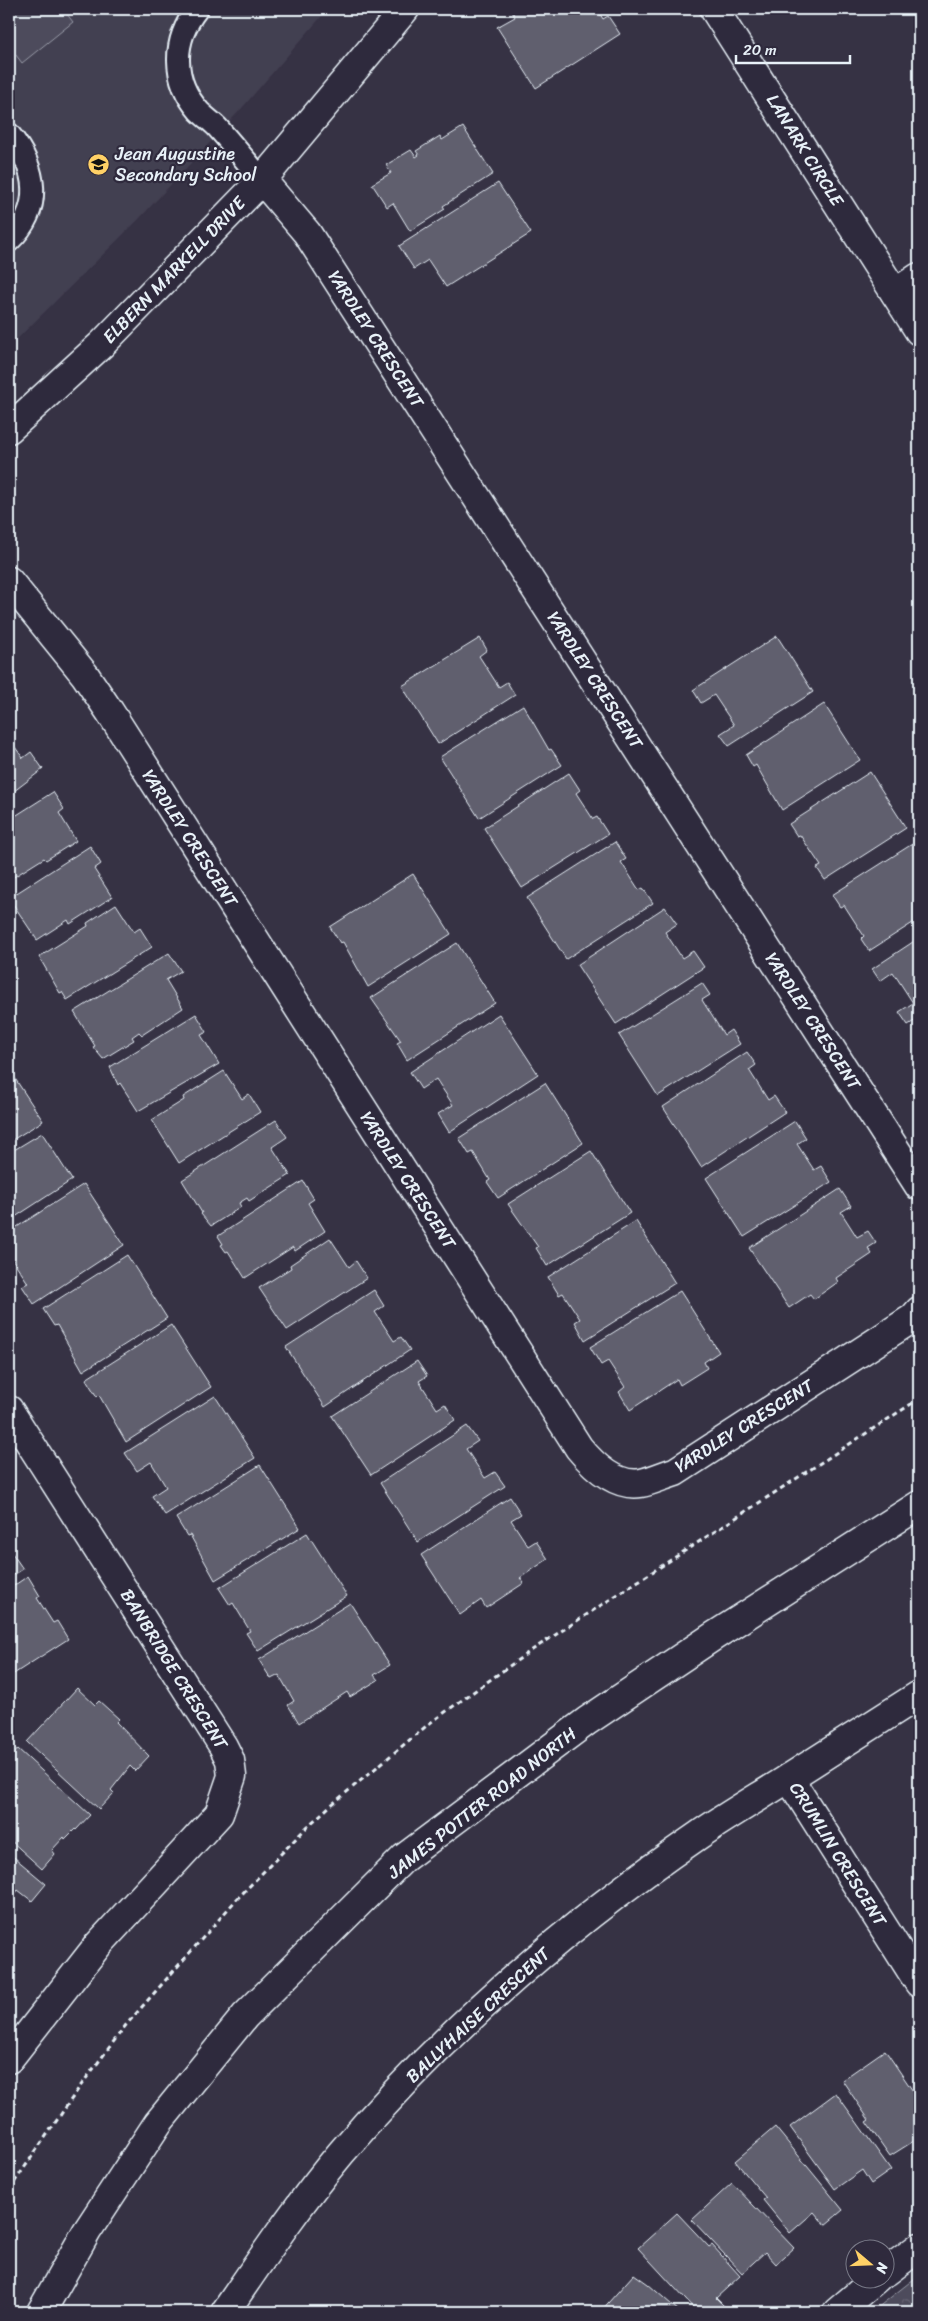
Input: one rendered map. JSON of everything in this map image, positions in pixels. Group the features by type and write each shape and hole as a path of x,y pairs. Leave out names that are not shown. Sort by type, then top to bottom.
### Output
{"street":[{"name":"ELBERN MARKELL DRIVE","path":"9,429 102,344 262,180 405,9"},
{"name":"LANARK CIRCLE","path":"714,9 919,331"},
{"name":"YARDLEY CRESCENT","path":"262,180 308,233 919,1186"},
{"path":"895,293 919,277"},
{"name":"YARDLEY CRESCENT","path":"9,581 85,675 110,712 579,1448 598,1468 618,1479 640,1483 675,1472 912,1318 919,1311"},
{"name":"BANBRIDGE CRESCENT","path":"9,1410 223,1746 230,1760 232,1776 219,1814 98,1945 9,2059"},
{"name":"JAMES POTTER ROAD NORTH","path":"41,2312 87,2231 158,2123 245,2016 404,1858 587,1721 714,1636 919,1505"},
{"name":"CRUMLIN CRESCENT","path":"919,1695 789,1778 919,1983"},
{"name":"BALLYHAISE CRESCENT","path":"225,2312 266,2253 340,2155 444,2042 506,1983 622,1890 700,1834 789,1778"},
{"path":"896,2264 919,2247"},
{"path":"837,2312 865,2288"}],"lane":[{"path":"197,9 180,37 178,62 185,88 199,111 216,126 262,180"},
{"path":"9,134 32,172 33,200 25,222 9,241"}],"path":[{"path":"9,2190 79,2088 126,2025 236,1900 330,1806 430,1723 529,1652 919,1399"}],"shaded area":[{"name":"Jean Augustine Secondary School","path":"9,9 328,9 242,108 138,220 9,347"}],"green space":[{"path":"9,9 63,9 73,22 22,63 9,46"},
{"path":"919,2275 919,2312 872,2312"}],"building":[{"path":"597,9 603,19 608,16 620,34 536,88 497,27 515,17 511,10"},
{"path":"463,127 493,174 443,206 445,209 410,231 393,203 387,207 372,184 391,173 386,165 411,150 416,157 419,155 416,151 440,136 442,140"},
{"path":"498,183 531,233 446,287 428,260 414,269 399,246"},
{"path":"777,636 813,692 729,746 720,734 734,725 714,695 701,703 693,690"},
{"path":"480,638 487,650 479,656 499,687 507,682 515,695 438,744 402,686"},
{"path":"824,704 860,760 782,810 756,765 753,767 746,755"},
{"path":"523,705 549,750 551,749 562,765 479,818 440,757"},
{"path":"9,739 23,758 31,752 43,769 9,795"},
{"path":"870,772 906,828 825,880 817,868 821,866 800,835 797,836 789,824"},
{"path":"569,773 580,790 576,793 593,819 597,817 608,834 522,888 484,828"},
{"path":"53,792 64,809 59,813 76,841 9,880 9,820"},
{"path":"917,841 919,845 919,919 869,951 861,939 864,936 844,905 840,907 832,895"},
{"path":"615,842 626,859 621,862 639,890 643,888 653,903 566,959 527,898"},
{"path":"90,846 101,864 94,869 112,897 70,924 68,920 37,940 9,898"},
{"path":"413,874 451,934 368,987 343,942 340,943 330,927"},
{"path":"116,904 134,932 140,928 152,947 67,1000 62,992 60,993 39,957 88,926 87,923"},
{"path":"665,907 677,924 665,932 682,958 693,951 704,967 616,1024 577,965"},
{"path":"919,938 919,1018 908,1025 899,1012 913,1003 893,972 880,981 872,969"},
{"path":"457,943 495,1003 407,1060 397,1043 401,1041 371,998"},
{"path":"169,953 181,971 166,980 183,1008 142,1035 139,1032 132,1037 134,1040 103,1059 93,1047 95,1046 74,1012"},
{"path":"702,983 710,995 702,1000 724,1035 731,1030 740,1044 658,1096 619,1035"},
{"path":"196,1014 207,1032 201,1035 219,1064 138,1111 120,1083 118,1085 110,1067"},
{"path":"499,1014 538,1074 449,1132 438,1114 453,1105 436,1079 421,1089 410,1072"},
{"path":"747,1052 756,1065 749,1070 768,1100 774,1096 785,1112 701,1167 663,1107"},
{"path":"224,1071 242,1099 249,1094 260,1112 179,1163 152,1120 184,1100 183,1097"},
{"path":"12,1074 43,1121 9,1142 9,1077"},
{"path":"545,1083 583,1143 498,1198 487,1182 490,1180 473,1152 469,1154 459,1138"},
{"path":"276,1120 287,1137 272,1147 290,1175 249,1201 247,1198 239,1203 241,1207 211,1226 201,1214 182,1180"},
{"path":"795,1121 806,1138 797,1144 814,1170 821,1166 831,1182 744,1237 706,1178"},
{"path":"42,1133 72,1180 9,1221 9,1153"},
{"path":"591,1151 630,1213 547,1266 536,1248 538,1247 508,1204"},
{"path":"303,1181 314,1199 308,1203 325,1231 295,1251 293,1247 245,1278 228,1251 226,1252 221,1245 223,1244 218,1236"},
{"path":"84,1184 124,1245 34,1304 22,1286 28,1283 9,1254 9,1232"},
{"path":"840,1189 851,1206 841,1212 857,1237 868,1231 876,1243 868,1248 872,1254 836,1278 838,1282 814,1299 810,1294 789,1308 749,1248"},
{"path":"636,1221 675,1283 585,1340 575,1322 580,1319 563,1293 559,1295 548,1277"},
{"path":"330,1238 349,1267 356,1261 367,1278 287,1330 259,1288 291,1268 290,1265"},
{"path":"127,1255 167,1318 83,1371 57,1325 54,1326 43,1309"},
{"path":"374,1290 384,1306 375,1312 394,1341 401,1337 410,1350 325,1407 286,1347"},
{"path":"680,1291 719,1352 704,1362 707,1368 680,1385 677,1379 630,1410 619,1392 625,1387 608,1361 601,1365 590,1347"},
{"path":"171,1325 211,1387 126,1442 99,1395 97,1397 86,1379"},
{"path":"417,1361 427,1376 419,1381 437,1409 445,1404 455,1420 371,1475 332,1416"},
{"path":"215,1396 255,1458 165,1515 152,1496 166,1487 151,1462 137,1471 125,1453"},
{"path":"467,1426 478,1441 466,1449 485,1478 495,1472 505,1486 418,1542 380,1483"},
{"path":"260,1465 300,1528 215,1580 190,1535 187,1536 176,1518"},
{"path":"510,1497 521,1514 511,1520 528,1546 536,1541 548,1559 520,1578 524,1583 486,1608 481,1600 460,1615 421,1555"},
{"path":"307,1533 347,1596 258,1651 246,1633 250,1631 233,1603 230,1605 219,1588"},
{"path":"12,1553 23,1569 9,1578 9,1554"},
{"path":"28,1576 40,1596 37,1598 53,1623 57,1621 68,1639 9,1677 9,1589"},
{"path":"350,1603 390,1665 374,1675 378,1680 350,1697 347,1692 299,1723 288,1705 294,1701 279,1675 271,1679 259,1660"},
{"path":"77,1688 95,1705 99,1701 119,1719 116,1722 149,1756 135,1771 130,1766 111,1790 114,1793 99,1809 27,1742"},
{"path":"18,1749 90,1815 76,1830 65,1839 64,1837 52,1850 55,1854 42,1869 9,1839 9,1760"},
{"path":"9,1853 46,1884 32,1901 18,1890 9,1902"},
{"path":"885,2050 919,2100 919,2143 917,2139 890,2156 866,2122 869,2120 842,2080"},
{"path":"836,2093 891,2170 871,2184 862,2170 835,2189 790,2127"},
{"path":"775,2127 843,2210 825,2225 814,2212 790,2233 763,2200 766,2198 735,2161"},
{"path":"732,2183 794,2248 776,2264 765,2252 742,2273 692,2220"},
{"path":"677,2213 709,2247 712,2245 740,2276 716,2298 728,2310 725,2312 697,2312 638,2248"},
{"path":"634,2274 648,2284 680,2312 600,2312"}],"place":[{"name":"Jean Augustine Secondary School","path":"99,164"}]}
